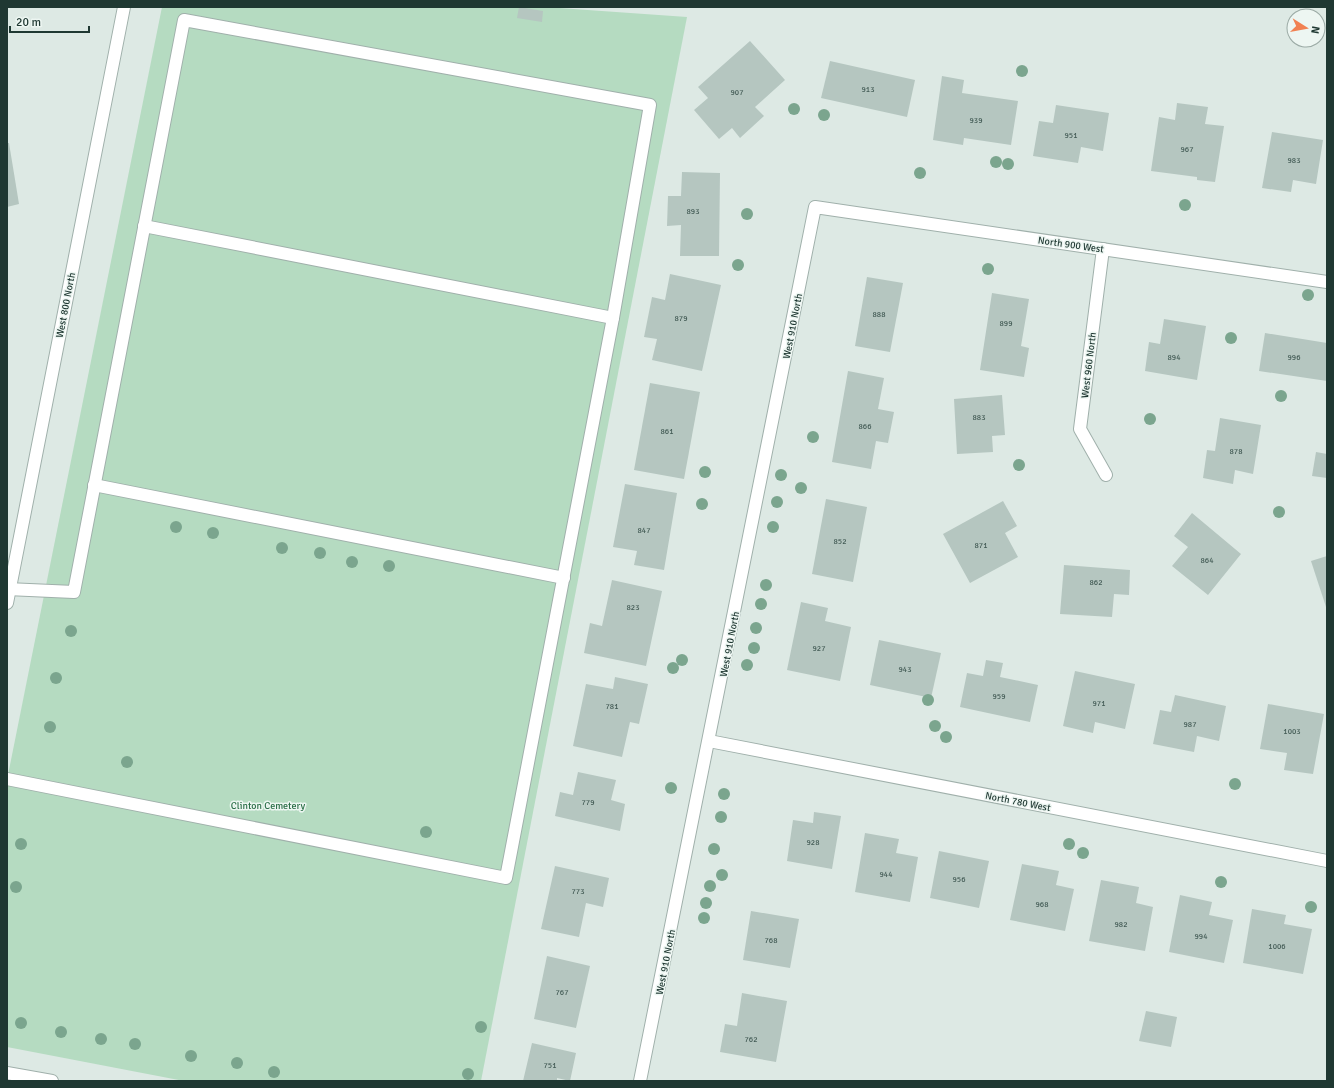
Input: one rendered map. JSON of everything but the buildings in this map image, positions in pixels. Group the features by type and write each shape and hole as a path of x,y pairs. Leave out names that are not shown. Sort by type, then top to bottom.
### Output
{"street":[{"name":"West 800 North","path":"7,603 8,589 124,7"},
{"path":"7,779 506,878 613,318 650,105 184,20 74,592 8,589"},
{"name":"North 900 West","path":"816,207 1327,282"},
{"name":"West 910 North","path":"640,1081 816,207"},
{"path":"144,226 613,318"},
{"name":"West 960 North","path":"1103,249 1080,429 1106,475"},
{"path":"94,485 564,578"},
{"name":"North 780 West","path":"709,741 1327,861"},
{"path":"7,1073 52,1081"}],"green space":[{"name":"Clinton Cemetery","path":"162,7 545,7 687,17 481,1081 184,1081 7,1047 7,780"}]}
